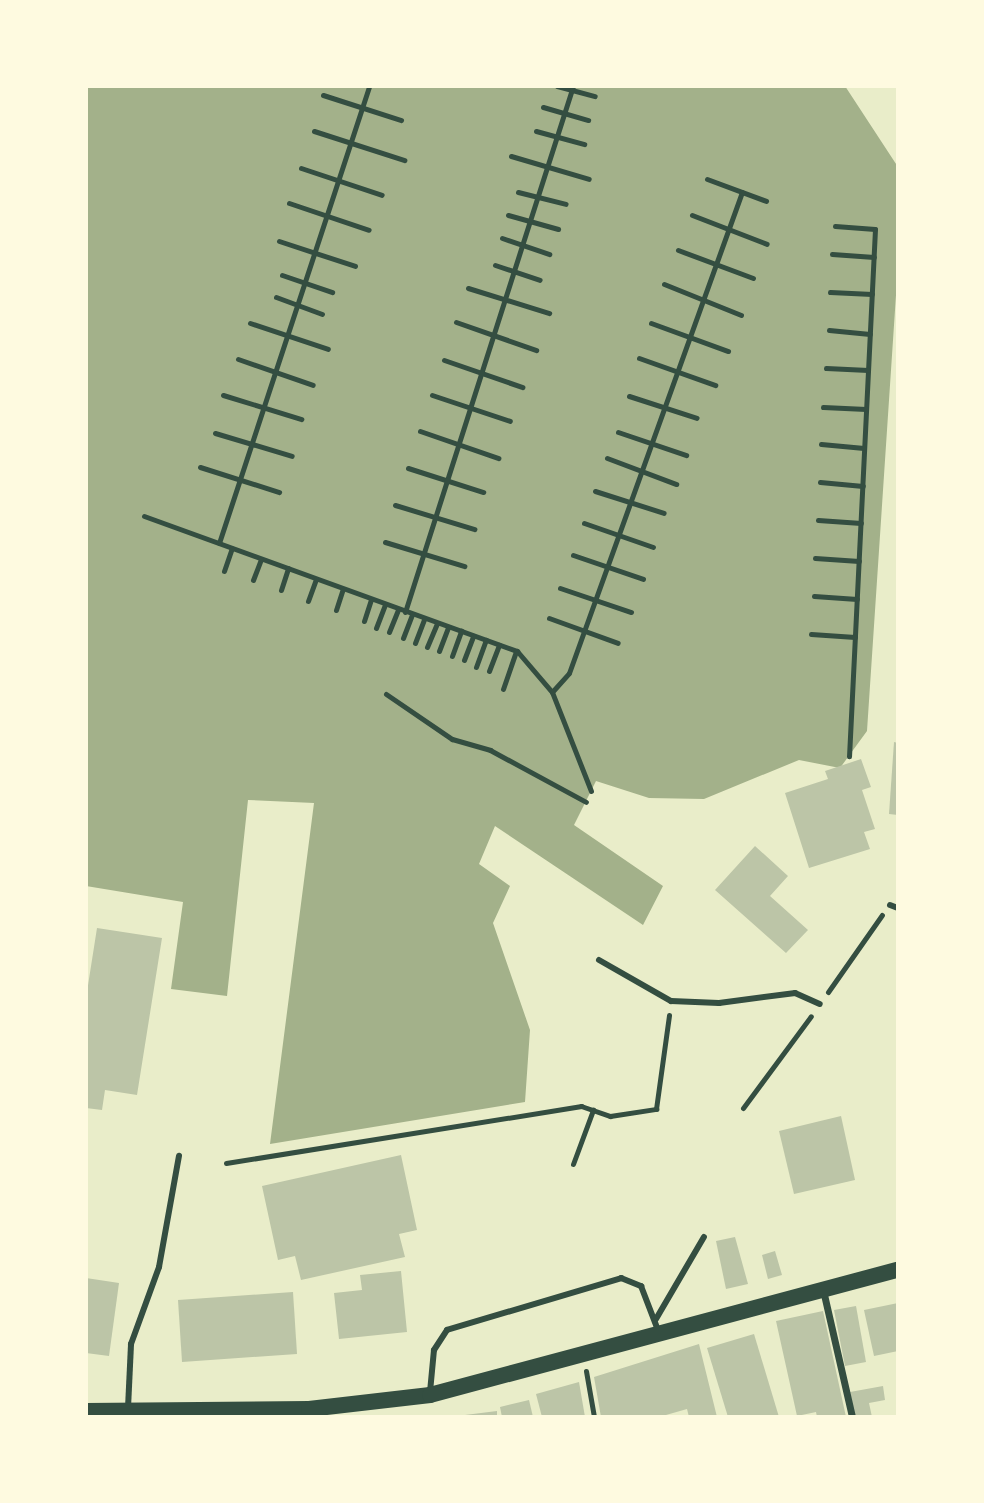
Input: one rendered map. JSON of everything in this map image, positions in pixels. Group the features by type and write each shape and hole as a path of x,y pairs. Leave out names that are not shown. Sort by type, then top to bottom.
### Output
{"main road":[{"path":"86,1411 309,1409 430,1395 584,1355 658,1326 898,1270"}],"street":[{"path":"823,1288 852,1417"}],"lane":[{"path":"890,905 898,908"},
{"path":"599,960 671,1001 719,1003 795,993 820,1004"},
{"path":"127,1412 131,1344 159,1267 179,1156"},
{"path":"658,1326 704,1237"},
{"path":"430,1395 434,1350 447,1330 461,1324 621,1278 641,1286 658,1326"}],"path":[{"path":"219,543 369,86"},
{"path":"557,86 595,96"},
{"path":"403,638 408,613 573,86"},
{"path":"323,95 401,120"},
{"path":"543,107 588,120"},
{"path":"314,131 404,160"},
{"path":"536,131 584,144"},
{"path":"511,156 589,179"},
{"path":"301,168 382,195"},
{"path":"707,179 766,201"},
{"path":"518,192 566,204"},
{"path":"552,692 569,673 742,192"},
{"path":"289,203 369,230"},
{"path":"508,215 558,229"},
{"path":"692,215 767,244"},
{"path":"835,226 875,229 849,756"},
{"path":"502,238 549,254"},
{"path":"279,241 355,266"},
{"path":"678,250 753,278"},
{"path":"832,254 874,257"},
{"path":"495,265 540,280"},
{"path":"282,275 332,292"},
{"path":"664,284 741,315"},
{"path":"468,288 549,313"},
{"path":"830,292 872,294"},
{"path":"276,297 322,314"},
{"path":"456,322 536,350"},
{"path":"250,323 328,349"},
{"path":"651,323 728,351"},
{"path":"829,330 870,334"},
{"path":"639,358 715,385"},
{"path":"238,359 313,385"},
{"path":"444,360 522,387"},
{"path":"826,368 868,370"},
{"path":"223,395 301,419"},
{"path":"432,395 510,421"},
{"path":"629,396 697,418"},
{"path":"823,407 866,409"},
{"path":"420,431 498,458"},
{"path":"618,432 686,455"},
{"path":"215,433 292,456"},
{"path":"821,444 864,448"},
{"path":"607,458 676,484"},
{"path":"200,467 279,492"},
{"path":"408,468 483,492"},
{"path":"820,482 863,486"},
{"path":"595,491 664,513"},
{"path":"395,505 474,529"},
{"path":"144,516 517,651 552,692 591,791"},
{"path":"818,520 861,523"},
{"path":"584,523 653,547"},
{"path":"385,542 464,566"},
{"path":"224,571 232,548"},
{"path":"573,555 643,579"},
{"path":"253,580 261,558"},
{"path":"815,558 859,561"},
{"path":"281,590 288,568"},
{"path":"308,601 316,579"},
{"path":"560,588 631,612"},
{"path":"336,610 343,589"},
{"path":"814,596 857,599"},
{"path":"364,621 371,600"},
{"path":"376,628 385,605"},
{"path":"389,632 398,610"},
{"path":"549,618 618,643"},
{"path":"415,643 424,619"},
{"path":"427,647 437,623"},
{"path":"439,651 448,627"},
{"path":"452,656 461,631"},
{"path":"811,634 855,637"},
{"path":"464,660 473,636"},
{"path":"476,667 486,640"},
{"path":"489,671 499,645"},
{"path":"503,689 517,651"},
{"path":"386,694 452,739 490,750 586,802"},
{"path":"226,1163 581,1106 610,1116 656,1109 671,1001"},
{"path":"573,1164 593,1110"},
{"path":"584,1355 594,1417"}],"shaded area":[{"path":"86,86 845,86 898,167 898,265 867,731 840,768 799,760 704,799 649,798 596,781 574,825 663,886 643,925 495,826 479,864 510,886 493,923 530,1030 525,1102 270,1144 314,803 248,800 227,996 171,989 183,902 86,886"}],"building":[{"path":"894,742 898,743 898,815 889,814"},
{"path":"861,759 871,787 862,790 875,829 864,832 870,849 809,868 785,793 828,779 825,771"},
{"path":"755,846 788,876 770,896 808,930 786,953 715,890"},
{"path":"97,928 162,938 137,1095 105,1090 102,1110 86,1108 86,998"},
{"path":"841,1116 855,1180 794,1194 779,1131"},
{"path":"401,1155 417,1230 399,1234 405,1257 301,1280 295,1256 278,1260 262,1186"},
{"path":"735,1237 748,1284 726,1289 716,1241"},
{"path":"775,1251 782,1275 768,1279 762,1255"},
{"path":"401,1271 407,1332 339,1339 334,1293 362,1290 360,1275"},
{"path":"86,1278 119,1283 109,1356 86,1353"},
{"path":"293,1292 297,1354 182,1362 178,1300"},
{"path":"898,1303 898,1351 874,1356 864,1310"},
{"path":"856,1306 866,1362 845,1366 834,1310"},
{"path":"823,1311 846,1417 817,1417 816,1412 797,1416 776,1321"},
{"path":"754,1334 779,1417 728,1417 707,1348"},
{"path":"699,1344 717,1417 689,1417 687,1409 659,1417 601,1417 594,1377"},
{"path":"579,1382 585,1417 542,1417 536,1394"},
{"path":"883,1386 885,1400 869,1403 872,1417 855,1417 850,1392"},
{"path":"529,1400 533,1417 502,1417 500,1407"},
{"path":"497,1411 497,1417 465,1417 465,1415"}]}
